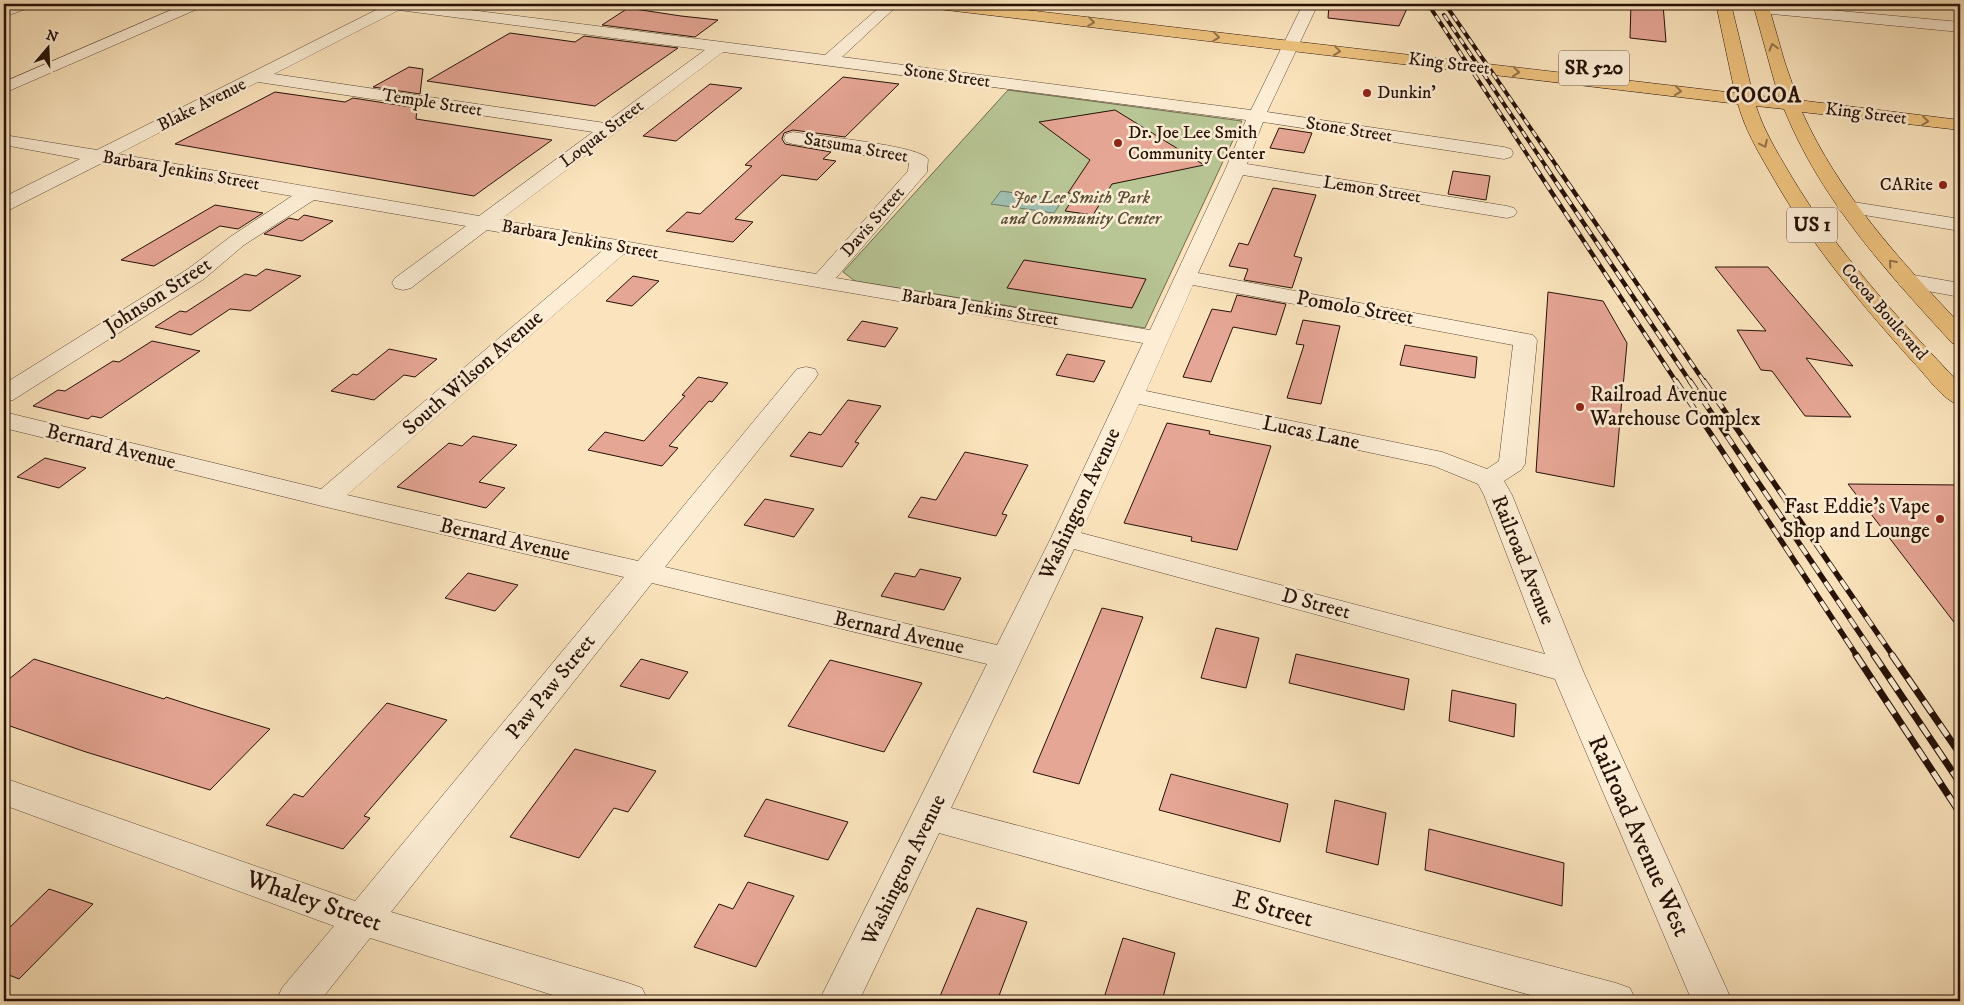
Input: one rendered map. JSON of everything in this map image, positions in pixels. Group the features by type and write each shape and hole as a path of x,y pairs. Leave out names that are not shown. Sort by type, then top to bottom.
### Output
{"main road":[{"name":"King Street","path":"938,4 1292,39 1744,92 1787,98 1891,118 1960,125"},
{"path":"1003,4 1077,8"},
{"name":"King Street","path":"1039,4 1292,39"},
{"name":"Cocoa Boulevard","path":"1724,4 1751,117 1794,199 1817,232 1902,335 1960,398"},
{"name":"Cocoa Boulevard","path":"1761,6 1787,98 1809,147 1847,207 1872,241 1960,338"},
{"name":"King Street","path":"1787,98 1960,111"},
{"path":"1809,147 1820,127 1831,121 1891,118"}],"street":[{"path":"4,12 26,4"},
{"path":"4,88 197,4"},
{"name":"Stone Street","path":"396,4 1256,116 1504,153"},
{"name":"Blake Avenue","path":"4,205 258,77 396,4"},
{"path":"830,60 892,4"},
{"name":"Washington Avenue","path":"840,1001 1065,538 1236,168 1256,116 1292,39 1311,4"},
{"path":"1761,6 1960,28"},
{"name":"Loquat Street","path":"403,283 720,46"},
{"name":"Temple Street","path":"258,77 608,129"},
{"name":"Satsuma Street","path":"793,138 905,154 919,159"},
{"name":"Barbara Jenkins Street","path":"4,140 821,282 1157,338"},
{"name":"Davis Street","path":"821,282 917,172 919,159"},
{"name":"Lemon Street","path":"1236,168 1507,212"},
{"name":"Johnson Street","path":"4,395 196,274 237,241 309,194"},
{"path":"1847,207 1960,224"},
{"name":"South Wilson Avenue","path":"326,500 620,247"},
{"name":"Pomolo Street","path":"1186,277 1525,340"},
{"path":"1908,282 1960,290"},
{"name":"Railroad Avenue","path":"1525,340 1512,464 1489,479 1498,495 1567,671"},
{"name":"Paw Paw Street","path":"296,1001 806,374"},
{"name":"Lucas Lane","path":"1131,395 1442,460 1489,479"},
{"name":"Bernard Avenue","path":"4,420 326,500 645,572 1007,658"},
{"name":"D Street","path":"1065,538 1567,671"},
{"name":"Railroad Avenue West","path":"1567,671 1712,1001"},
{"name":"Whaley Street","path":"4,791 363,920 628,1001"},
{"name":"E Street","path":"930,817 1616,1001"}],"green space":[{"name":"Joe Lee Smith Park and Community Center","path":"1008,90 1242,121 1145,328 855,281 843,272"}],"shaded area":[{"path":"1001,191 1063,200 1054,213 991,204"}],"building":[{"path":"1329,4 1409,4 1399,26 1328,18"},
{"path":"1631,4 1663,4 1666,42 1630,38"},
{"path":"628,8 718,20 695,37 602,25"},
{"path":"510,33 575,42 584,36 678,48 595,106 427,81"},
{"path":"409,67 423,69 420,94 373,87"},
{"path":"843,77 899,84 845,137 793,130 784,133 782,139 785,144 831,152 823,159 836,161 817,180 782,175 735,219 753,222 733,242 666,231 687,212 700,214 752,166 745,165"},
{"path":"710,84 742,88 676,141 643,136"},
{"path":"275,92 345,102 353,98 417,108 416,119 552,140 474,196 175,144"},
{"name":"Dr. Joe Lee Smith Community Center","path":"1115,110 1204,165 1112,184 1093,215 1065,211 1076,194 1068,193 1090,160 1039,122"},
{"path":"1279,128 1312,133 1304,153 1270,148"},
{"path":"1453,171 1490,176 1486,200 1448,194"},
{"path":"1273,188 1316,195 1294,256 1302,258 1292,288 1244,280 1248,269 1229,266 1239,243 1248,245"},
{"path":"215,205 263,213 238,229 220,226 154,266 121,260"},
{"path":"304,215 333,221 302,241 264,234 289,218 298,220"},
{"path":"1024,260 1146,279 1132,308 1007,288"},
{"path":"1715,267 1768,267 1853,366 1806,358 1851,417 1805,416 1772,371 1761,370 1737,330 1766,331"},
{"path":"266,269 301,276 250,311 230,309 191,335 155,327 180,311 186,312 245,274 256,276"},
{"path":"633,276 659,281 632,306 606,301"},
{"name":"Railroad Avenue Warehouse Complex","path":"1548,292 1603,301 1627,343 1614,487 1536,472"},
{"path":"1237,295 1286,304 1276,335 1233,327 1211,382 1183,377 1212,309 1231,312"},
{"path":"1303,320 1340,326 1321,404 1287,398 1304,345 1296,344"},
{"path":"862,321 898,328 885,347 847,340"},
{"path":"152,341 200,351 101,418 92,416 88,419 33,406 58,390 65,391 113,361 119,362"},
{"path":"1405,345 1477,357 1475,378 1400,365"},
{"path":"389,349 437,359 415,377 404,375 374,400 331,391 353,374 357,375"},
{"path":"1067,354 1105,361 1094,382 1056,375"},
{"path":"698,377 728,383 712,402 709,401 669,446 678,448 662,466 588,450 605,432 644,441 685,396 682,395"},
{"path":"848,400 881,406 855,442 859,443 842,467 790,456 809,432 821,435"},
{"path":"1167,423 1210,431 1209,434 1271,446 1237,550 1191,541 1192,537 1124,523"},
{"path":"473,436 517,445 479,482 505,488 486,508 397,487 449,443 462,446"},
{"path":"965,452 1028,465 1002,514 1007,515 996,536 908,517 921,497 936,500"},
{"path":"45,458 86,468 59,488 17,477"},
{"path":"1848,484 1960,485 1960,630"},
{"path":"765,499 814,509 794,537 744,525"},
{"path":"920,569 961,578 944,610 881,596 895,573 915,577"},
{"path":"468,573 518,585 495,611 445,598"},
{"path":"1102,608 1143,617 1079,784 1033,772"},
{"path":"1216,628 1259,638 1246,688 1201,678"},
{"path":"1296,654 1409,679 1404,710 1289,683"},
{"path":"34,659 270,729 210,790 86,752 4,724 4,683"},
{"path":"641,659 688,672 669,699 620,686"},
{"path":"830,660 922,683 884,752 788,726"},
{"path":"1452,690 1516,704 1514,737 1449,721"},
{"path":"387,703 447,720 364,816 370,818 343,849 266,825 294,794 303,797"},
{"path":"575,749 656,771 628,812 614,808 579,858 510,837"},
{"path":"1171,774 1288,804 1280,842 1159,810"},
{"path":"766,799 848,822 828,860 744,836"},
{"path":"1335,800 1386,813 1378,865 1326,852"},
{"path":"1429,829 1564,863 1562,906 1425,870"},
{"path":"748,882 794,896 756,967 694,947 719,904 733,909"},
{"path":"49,889 93,904 19,979 4,973 4,933"},
{"path":"977,908 1027,922 997,1001 938,1001"},
{"path":"1123,938 1175,953 1162,1001 1103,1001"}],"railway":[{"path":"1428,4 1536,168"},
{"path":"1445,4 1558,168"},
{"path":"1444,15 1547,168"},
{"path":"1535,167 1677,383"},
{"path":"1546,167 1691,383"},
{"path":"1557,167 1705,383"},
{"path":"1676,381 1857,656"},
{"path":"1690,381 1875,656"},
{"path":"1704,381 1893,656"},
{"path":"1856,655 1960,813"},
{"path":"1874,655 1960,783"},
{"path":"1892,655 1960,754"}],"place":[{"name":"Dunkin'","path":"1367,93"},
{"name":"Dr. Joe Lee Smith Community Center","path":"1118,143"},
{"name":"CARite","path":"1943,185"},
{"name":"Railroad Avenue Warehouse Complex","path":"1580,407"},
{"name":"Fast Eddie's Vape Shop and Lounge","path":"1940,519"}],"district":[{"name":"COCOA","path":"1764,96"}]}
